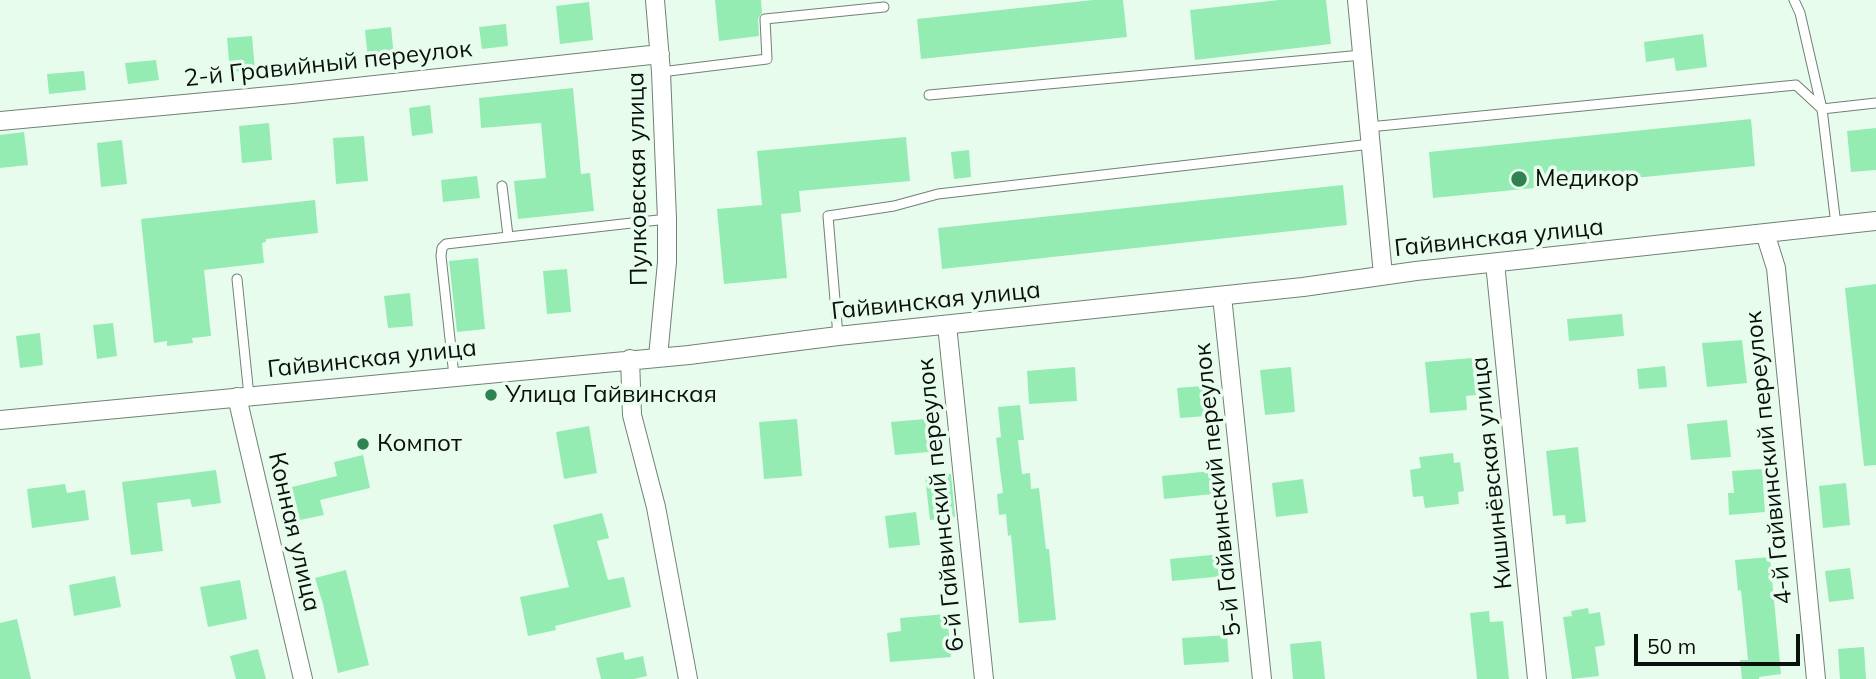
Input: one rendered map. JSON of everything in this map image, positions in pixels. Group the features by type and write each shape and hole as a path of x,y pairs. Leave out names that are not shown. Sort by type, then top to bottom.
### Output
{"street":[{"name":"Пулковская улица","path":"655,0 661,63 667,219 667,262 659,357"},
{"path":"1357,0 1383,275"},
{"name":"2-й Гравийный переулок","path":"0,121 661,63"},
{"name":"Гайвинская улица","path":"0,420 659,357 1876,221"},
{"name":"4-й Гайвинский переулок","path":"1765,233 1776,268 1816,679"},
{"name":"Кишинёвская улица","path":"1495,263 1537,679"},
{"name":"5-й Гайвинский переулок","path":"1223,296 1262,679"},
{"name":"6-й Гайвинский переулок","path":"947,325 984,679"},
{"path":"629,359 632,415 656,507 688,679"},
{"name":"Конная улица","path":"243,397 303,679"}],"lane":[{"path":"1794,0 1800,13 1822,109 1836,225"},
{"path":"661,63 767,59 765,19 884,6"},
{"path":"929,95 1362,55"},
{"path":"838,336 828,216 894,206 938,194 1370,136 1796,85 1822,109 1876,103"},
{"path":"502,186 508,236"},
{"path":"454,376 442,248 452,242 667,219"},
{"path":"237,279 243,397"}],"building":[{"path":"715,0 761,0 759,36 719,41"},
{"path":"1093,0 1123,0 1127,37 921,59 917,19"},
{"path":"1279,0 1326,0 1331,44 1195,60 1190,10"},
{"path":"589,2 593,40 560,44 556,6"},
{"path":"506,24 508,46 482,49 479,27"},
{"path":"391,27 394,57 368,60 365,30"},
{"path":"1703,34 1707,67 1676,71 1674,58 1646,62 1644,42"},
{"path":"252,36 255,70 230,72 227,38"},
{"path":"156,60 159,80 128,84 125,63"},
{"path":"84,71 86,90 49,94 47,74"},
{"path":"573,88 581,174 590,173 594,211 518,219 514,181 546,178 541,123 481,128 479,98"},
{"path":"430,105 433,133 412,136 409,108"},
{"path":"1751,119 1755,166 1433,198 1429,152"},
{"path":"269,123 272,160 242,163 239,126"},
{"path":"1876,128 1876,170 1851,172 1847,131"},
{"path":"24,132 28,165 0,168 0,135"},
{"path":"364,136 368,181 336,184 333,138"},
{"path":"906,137 910,181 799,191 801,212 781,214 787,278 724,284 717,209 762,205 757,151"},
{"path":"122,140 127,184 101,187 97,143"},
{"path":"969,150 971,177 954,179 951,152"},
{"path":"477,176 480,198 443,202 441,180"},
{"path":"1343,185 1347,225 942,269 938,228"},
{"path":"315,200 318,233 266,239 266,242 262,243 264,263 204,270 211,336 192,338 193,343 167,346 167,341 154,343 141,219"},
{"path":"478,258 485,329 457,332 449,261"},
{"path":"567,269 571,312 547,314 543,271"},
{"path":"1876,284 1876,465 1864,466 1845,288"},
{"path":"410,293 413,326 388,328 384,296"},
{"path":"1622,314 1624,336 1569,341 1567,319"},
{"path":"113,323 117,356 97,359 93,325"},
{"path":"40,333 43,365 20,368 16,336"},
{"path":"1742,340 1747,383 1707,387 1702,343"},
{"path":"1472,358 1476,395 1466,396 1467,410 1430,413 1425,362"},
{"path":"1665,366 1667,387 1639,389 1637,369"},
{"path":"1075,367 1077,401 1029,404 1027,371"},
{"path":"1291,367 1295,412 1265,415 1260,370"},
{"path":"1203,386 1206,416 1180,418 1177,388"},
{"path":"1020,405 1024,440 1018,440 1022,474 1030,473 1031,489 1039,488 1046,549 1049,549 1056,620 1019,623 1011,535 1008,536 1006,514 999,515 997,494 1003,493 996,438 1001,437 998,407"},
{"path":"797,419 802,476 764,479 759,422"},
{"path":"925,419 929,452 895,455 891,422"},
{"path":"1727,420 1731,457 1691,460 1687,424"},
{"path":"589,426 597,473 564,479 556,432"},
{"path":"1578,447 1586,522 1566,524 1565,515 1553,516 1546,451"},
{"path":"1453,453 1454,463 1460,462 1464,491 1458,492 1459,504 1425,508 1423,496 1413,497 1410,470 1421,468 1419,457"},
{"path":"363,455 370,488 320,500 324,515 300,520 292,487 337,476 334,462"},
{"path":"1762,469 1765,512 1729,515 1728,493 1734,493 1732,471"},
{"path":"216,470 221,503 192,507 190,499 157,503 163,551 131,555 122,482"},
{"path":"1211,471 1213,494 1164,499 1162,476"},
{"path":"951,474 955,517 930,520 925,477"},
{"path":"1303,479 1308,513 1276,517 1272,483"},
{"path":"1846,483 1850,525 1823,528 1819,486"},
{"path":"65,484 67,493 85,490 89,520 32,528 27,489"},
{"path":"916,512 920,545 889,548 885,516"},
{"path":"602,513 609,538 597,541 608,580 624,577 631,607 555,626 556,630 528,636 520,597 569,587 553,525"},
{"path":"1222,554 1224,576 1172,581 1170,559"},
{"path":"1770,557 1781,674 1759,679 1742,679 1740,660 1748,660 1735,560"},
{"path":"1850,568 1854,599 1829,602 1825,571"},
{"path":"346,570 369,665 338,673 315,578"},
{"path":"115,576 121,607 74,616 69,585"},
{"path":"240,580 247,619 208,627 200,587"},
{"path":"1588,608 1589,614 1600,612 1605,645 1595,647 1599,676 1572,679 1563,617 1572,616 1571,611"},
{"path":"1489,611 1490,622 1503,621 1509,679 1477,679 1470,613"},
{"path":"947,614 951,657 890,662 887,633 901,631 900,618"},
{"path":"17,619 31,679 0,679 0,623"},
{"path":"1227,635 1229,662 1184,665 1182,638"},
{"path":"1321,641 1325,679 1293,679 1290,644"},
{"path":"1864,647 1866,679 1840,679 1838,649"},
{"path":"258,649 266,679 236,679 230,656"},
{"path":"623,652 625,660 643,656 647,676 634,679 601,679 596,658"}],"place":[{"name":"Медикор","path":"1519,179"},
{"name":"Улица Гайвинская","path":"491,395"},
{"name":"Компот","path":"363,444"}]}
